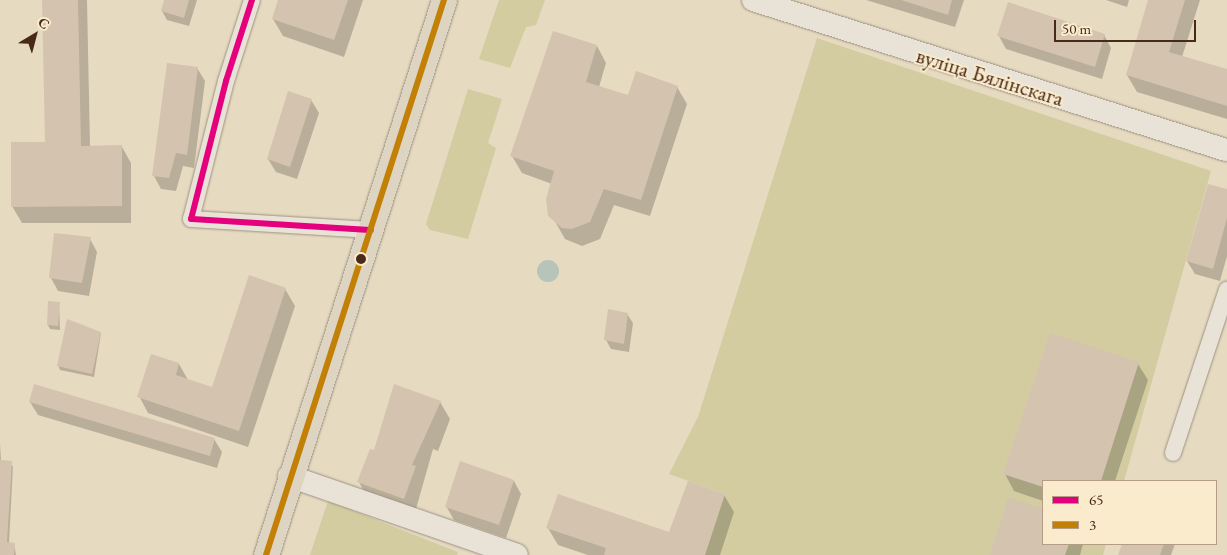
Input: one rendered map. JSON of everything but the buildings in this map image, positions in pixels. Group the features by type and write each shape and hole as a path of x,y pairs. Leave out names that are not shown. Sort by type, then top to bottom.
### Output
{"main road":[{"path":"266,555 289,476 371,230 444,0"},
{"name":"вуліца Бялінскага","path":"753,0 1227,150"},
{"path":"289,476 517,555"}],"street":[{"path":"252,0 226,81 191,218 371,230"},
{"path":"1173,453 1227,290"}],"shaded area":[{"path":"499,0 545,0 536,25 526,27 510,68 479,59"},
{"path":"817,38 1211,171 1124,480 1042,480 1042,545 1106,545 1103,555 705,555 725,494 669,474 698,417"},
{"path":"468,89 502,99 488,143 496,148 468,239 430,230 426,224"},
{"path":"544,260 552,260 559,267 559,275 552,282 544,282 537,275 537,267"},
{"path":"328,501 458,552 457,555 310,555"}],"transit line":[{"name":"65","path":"252,0 226,81 191,219 371,230"},
{"name":"3","path":"266,555 444,0"}]}
